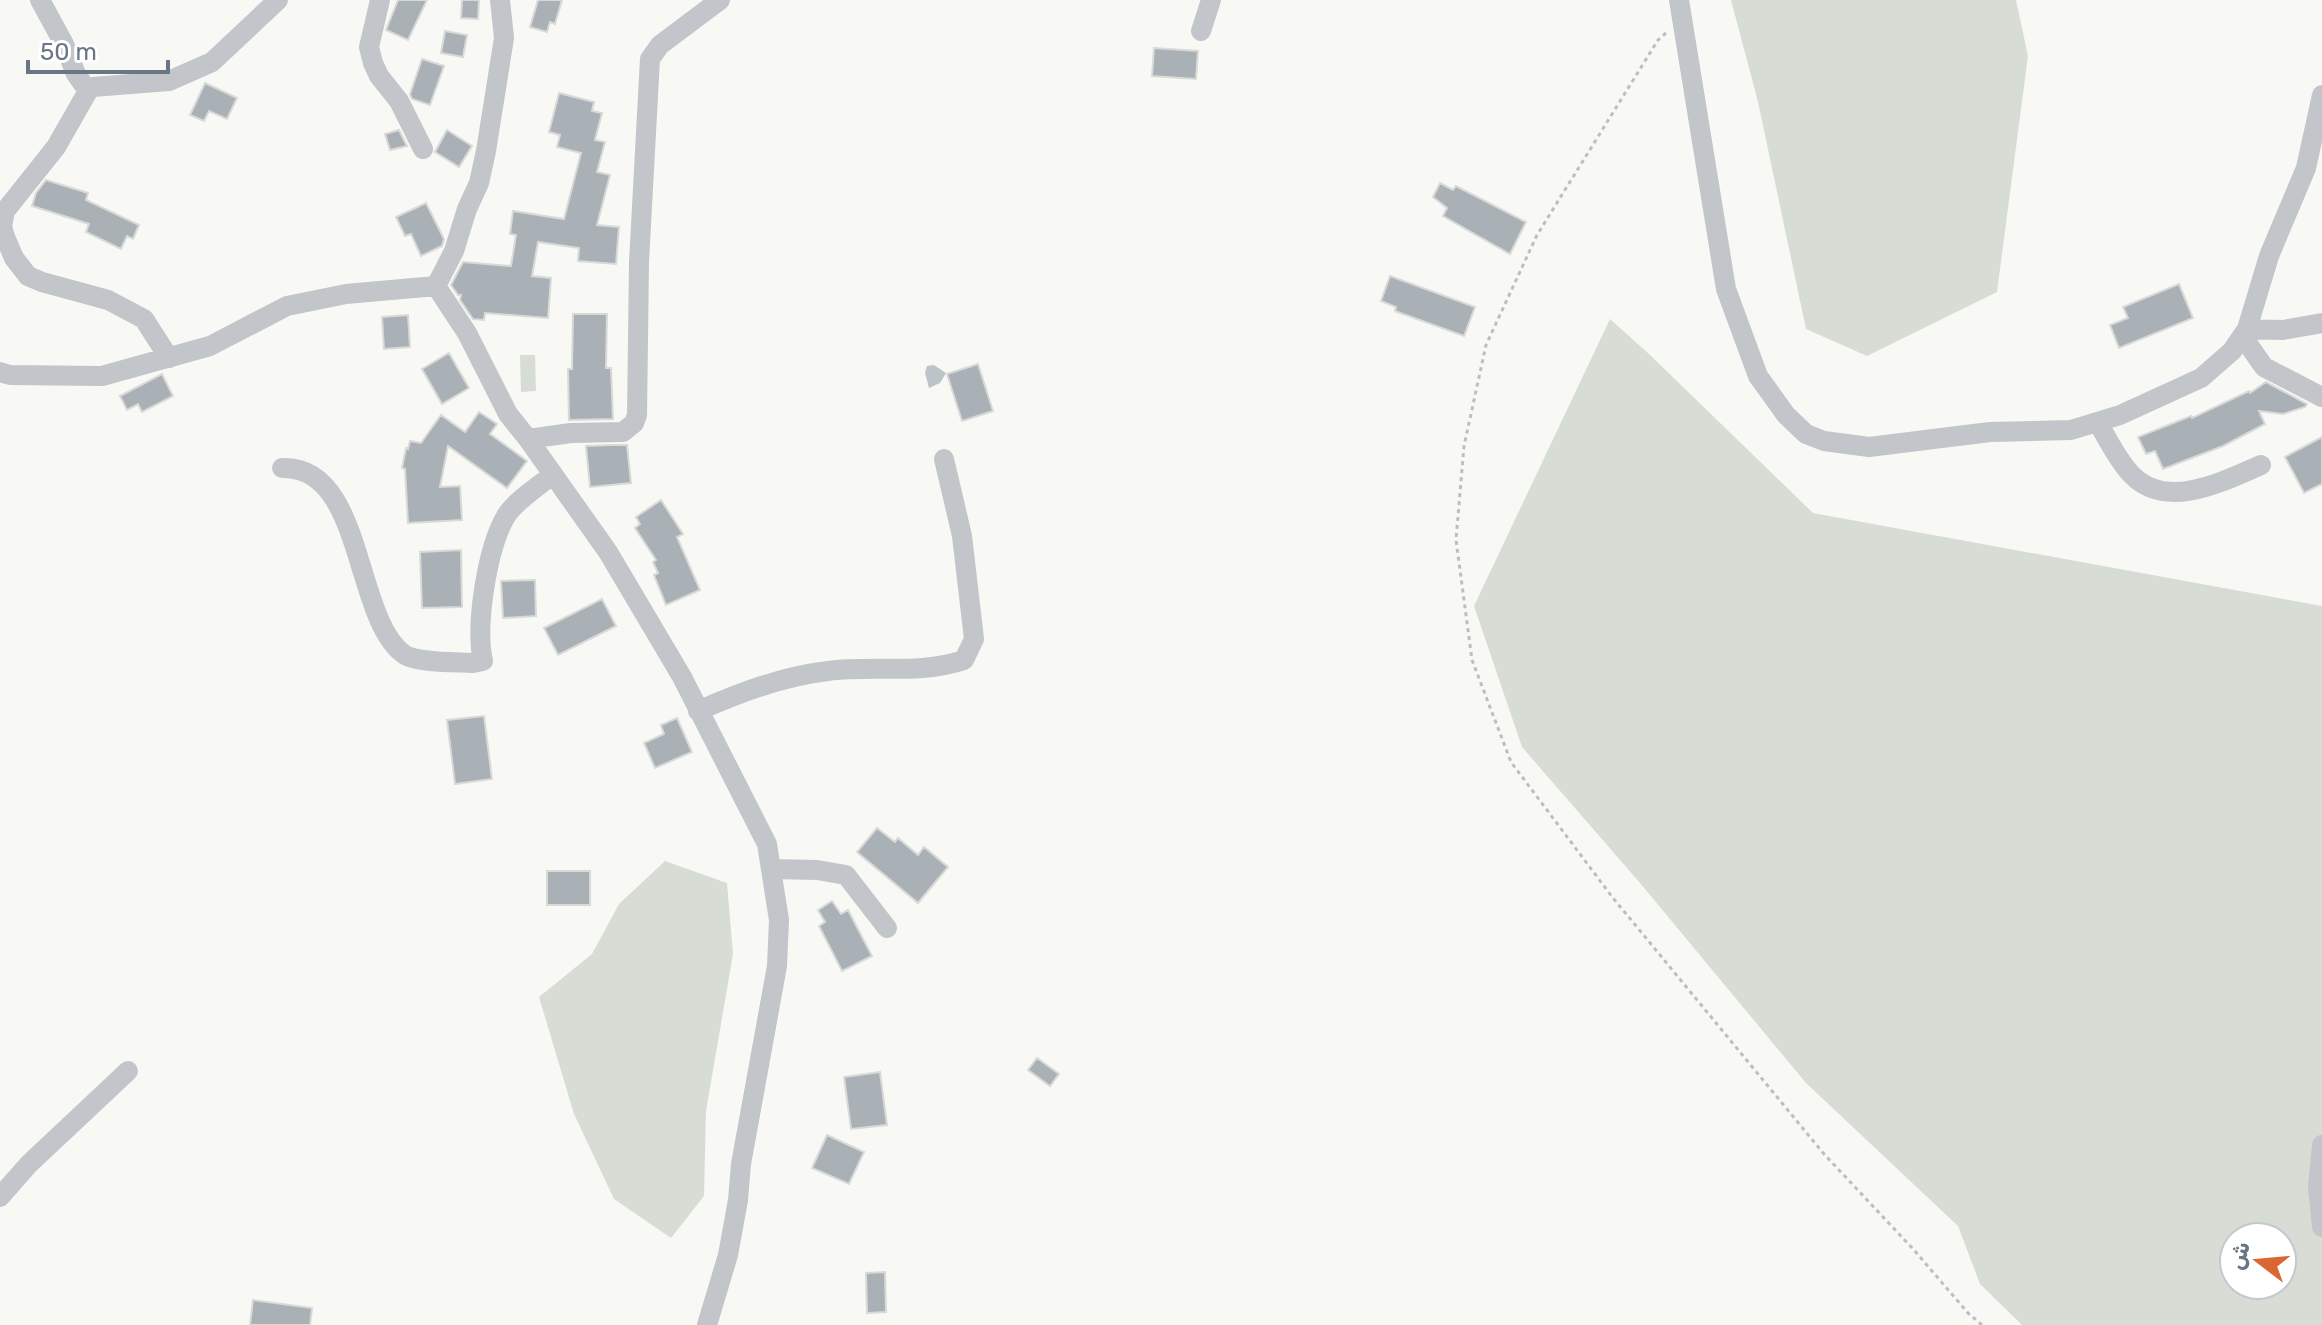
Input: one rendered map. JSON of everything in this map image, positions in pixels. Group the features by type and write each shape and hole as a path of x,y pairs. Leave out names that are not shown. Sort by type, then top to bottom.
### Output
{"street":[{"path":"40,0 76,74 88,91"},
{"path":"169,358 144,319 108,300 28,276 14,258 5,237 2,226 5,211 56,147 93,87 169,81 212,62 278,0"},
{"path":"380,0 369,47 373,63 399,101 423,149"},
{"path":"436,286 454,251 479,183 504,38 500,0"},
{"path":"528,439 571,433 611,434 623,432 634,423 637,415 639,262 650,59 660,45 720,0"},
{"path":"1201,31 1211,0"},
{"path":"1680,9 1726,289 1758,376 1786,415 1806,434 1824,441 1869,447 1990,432 2071,430 2120,415 2201,378 2232,351 2245,333 2269,256 2314,169 2322,95"},
{"path":"0,372 85,378 122,372 210,346 287,306 346,294 436,286"},
{"path":"436,286 473,343 508,414 608,552 682,677 767,844 779,920 777,966 728,1255 707,1325"},
{"path":"2245,333 2322,323"},
{"path":"2245,333 2264,367 2322,397"},
{"path":"2098,423 2133,477 2164,493 2213,485 2261,465"},
{"path":"698,711 747,690 828,671 941,668 964,660 974,639 962,536 944,459"},
{"path":"282,468 294,467 315,478 337,503 376,609 395,645 407,656 473,663 483,661 478,641 481,603 507,515 552,475"},
{"path":"772,869 817,870 846,875 887,928"},
{"path":"0,1197 29,1164 128,1071"},
{"path":"2322,1145 2318,1187 2322,1227"}],"path":[{"path":"1680,9 1537,235 1486,345 1464,446 1456,540 1472,660 1511,762 1613,898 1824,1154 1982,1325"}],"shaded area":[{"path":"1731,0 2016,0 2028,56 1997,292 1867,356 1806,329 1758,102"},
{"path":"1610,319 1813,513 2322,606 2322,1325 2022,1325 1980,1284 1958,1226 1806,1083 1522,747 1474,606"},
{"path":"520,355 535,355 536,391 521,392"},
{"path":"934,365 946,373 940,383 929,388 925,373 927,366"},
{"path":"665,861 727,883 733,954 706,1111 704,1196 671,1238 614,1199 574,1114 539,997 592,954 619,904"}],"building":[{"path":"398,0 427,0 408,40 386,30"},
{"path":"462,0 479,0 478,19 461,18"},
{"path":"538,0 562,0 555,24 550,22 547,32 530,27"},
{"path":"445,31 467,35 463,57 441,53"},
{"path":"1154,48 1198,51 1196,79 1152,76"},
{"path":"422,59 444,66 430,105 412,99 410,94"},
{"path":"205,83 237,98 227,119 209,111 204,121 190,115"},
{"path":"559,93 594,102 592,111 602,113 595,140 605,142 597,172 610,175 597,225 619,227 616,264 578,261 579,248 538,242 532,276 551,278 548,318 485,313 484,320 473,319 460,300 461,295 451,285 463,262 511,266 516,235 510,234 513,211 564,219 581,153 557,147 560,135 549,132"},
{"path":"399,130 407,146 390,150 385,134"},
{"path":"447,130 472,146 459,167 435,152"},
{"path":"46,180 88,193 86,200 139,225 133,239 127,236 121,249 86,232 89,224 32,206 36,193"},
{"path":"1440,183 1453,190 1456,186 1526,222 1510,254 1443,216 1447,208 1433,197"},
{"path":"426,203 444,239 442,246 421,256 411,234 405,236 396,217"},
{"path":"1390,276 1475,307 1464,336 1395,311 1396,307 1381,301"},
{"path":"2179,284 2193,318 2119,348 2110,325 2128,318 2123,307"},
{"path":"573,314 607,314 606,368 611,368 613,419 569,420 568,369 572,369"},
{"path":"408,315 410,347 384,349 382,317"},
{"path":"449,353 469,388 442,404 422,369"},
{"path":"978,364 993,411 962,421 947,374"},
{"path":"162,374 173,396 142,412 138,404 127,410 120,396"},
{"path":"2266,382 2307,404 2283,414 2259,411 2265,424 2223,446 2163,469 2155,451 2146,454 2138,437 2192,418 2250,393"},
{"path":"479,412 497,424 490,434 527,461 507,488 448,446 440,487 460,486 462,520 408,523 405,469 402,468 410,441 421,443 441,415 465,432"},
{"path":"2322,437 2322,484 2304,493 2285,457"},
{"path":"627,445 631,483 590,487 586,446"},
{"path":"661,500 683,534 677,537 700,590 666,605 654,575 658,573 653,562 656,560 635,528 640,524 636,517"},
{"path":"461,550 462,607 422,608 420,552"},
{"path":"535,580 536,616 503,618 501,581"},
{"path":"602,599 616,626 558,655 544,628"},
{"path":"484,716 492,779 455,784 447,720"},
{"path":"677,718 692,752 655,768 644,743 664,734 661,725"},
{"path":"877,828 895,842 898,838 918,855 924,847 948,867 918,903 857,852"},
{"path":"547,871 590,871 590,905 547,905"},
{"path":"832,901 841,914 848,910 872,956 842,971 819,926 825,922 818,910"},
{"path":"1037,1058 1059,1074 1050,1086 1028,1070"},
{"path":"880,1072 887,1125 851,1129 844,1077"},
{"path":"827,1135 864,1152 849,1184 812,1168"},
{"path":"885,1272 886,1312 867,1313 866,1273"},
{"path":"253,1300 312,1308 310,1325 250,1325"}]}
